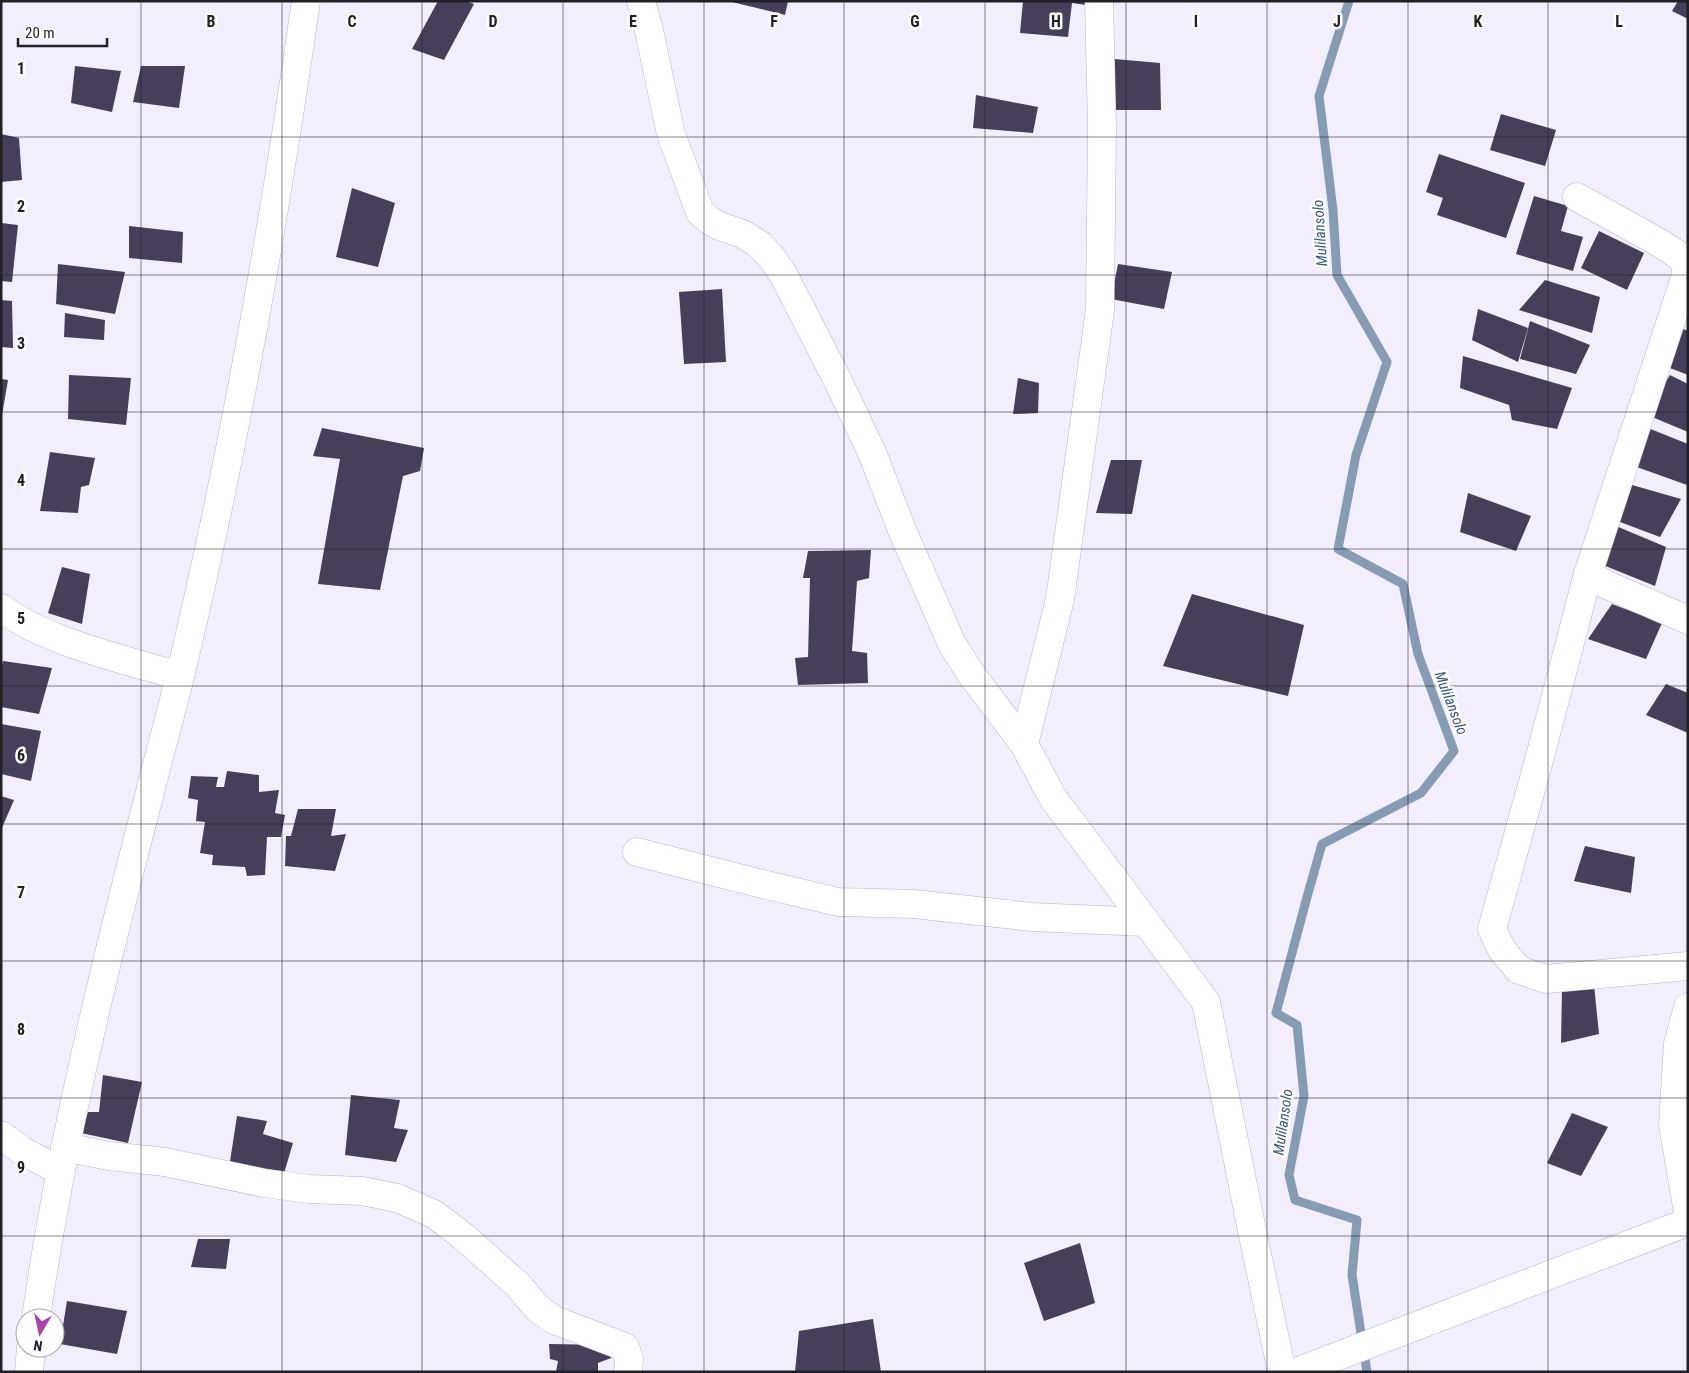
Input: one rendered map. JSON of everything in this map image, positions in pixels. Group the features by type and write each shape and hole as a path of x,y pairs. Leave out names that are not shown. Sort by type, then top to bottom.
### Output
{"street":[{"path":"37,1308 46,1249 79,1079 180,676 245,375 291,106 306,1"},
{"path":"641,1 671,134 700,212 714,223 742,234 760,245 783,274 838,381 873,455 906,539 952,644 971,674 1024,744 1053,798 1206,1002 1282,1372"},
{"path":"1024,744 1060,599 1100,310 1102,127 1099,1"},
{"path":"1577,197 1658,242 1680,257 1687,267 1588,574 1492,929 1502,950 1519,970 1546,979 1688,966"},
{"path":"1588,574 1607,585 1688,620"},
{"path":"5,618 57,638 180,676"},
{"path":"637,852 838,902 914,904 1032,917 1146,922"},
{"path":"1688,1007 1673,1125 1688,1212"},
{"path":"1,1136 21,1150 63,1159 109,1156 165,1162 264,1183 309,1189 362,1191 397,1198 434,1214 464,1237 518,1285 536,1308 554,1320 625,1347 630,1358 628,1372"},
{"path":"1296,1372 1688,1222"},
{"path":"29,1372 31,1358"}],"building":[{"path":"438,1 466,1 474,4 444,60 412,49"},
{"path":"728,1 788,1 785,15"},
{"path":"1023,1 1087,1 1086,5 1072,3 1068,37 1020,33"},
{"path":"1678,1 1688,1 1688,19 1672,11"},
{"path":"1103,58 1160,63 1161,110 1102,110"},
{"path":"75,66 121,71 112,112 71,103"},
{"path":"141,66 185,66 179,108 133,102"},
{"path":"976,95 1038,107 1033,133 973,128"},
{"path":"1501,114 1556,130 1545,166 1490,150"},
{"path":"1,134 19,138 22,180 1,182"},
{"path":"1439,154 1525,183 1506,238 1437,215 1443,198 1426,192"},
{"path":"352,188 395,203 378,267 336,257"},
{"path":"1534,196 1568,206 1561,231 1583,237 1573,271 1516,254"},
{"path":"1,223 18,225 12,282 1,281"},
{"path":"129,226 183,232 182,263 129,258"},
{"path":"1599,231 1644,253 1627,290 1581,268"},
{"path":"58,264 125,272 115,314 56,304"},
{"path":"1118,264 1172,272 1164,309 1111,299"},
{"path":"1545,280 1600,297 1592,333 1519,310"},
{"path":"722,289 726,362 684,364 679,292"},
{"path":"1,300 12,301 13,348 1,347"},
{"path":"1478,309 1528,328 1518,362 1472,340"},
{"path":"65,313 105,320 104,340 64,337"},
{"path":"1530,321 1590,345 1576,374 1520,359"},
{"path":"1678,327 1688,331 1688,375 1670,368"},
{"path":"1463,356 1572,388 1557,429 1512,420 1509,405 1460,388"},
{"path":"69,375 131,378 126,425 68,419"},
{"path":"1670,375 1688,384 1688,432 1645,414"},
{"path":"1018,378 1039,383 1038,413 1013,414"},
{"path":"1,379 8,380 2,415 1,415"},
{"path":"1643,426 1688,444 1687,485 1634,466"},
{"path":"322,428 424,448 420,471 403,476 380,590 318,584 340,459 313,456"},
{"path":"50,452 95,458 89,485 81,487 78,513 40,511"},
{"path":"1111,460 1142,460 1132,514 1096,513"},
{"path":"1625,483 1681,499 1660,537 1612,519"},
{"path":"1468,493 1531,516 1516,551 1460,532"},
{"path":"1616,526 1666,547 1655,586 1598,563"},
{"path":"871,550 869,578 857,581 852,651 867,653 868,683 798,685 795,658 808,657 810,578 803,578 808,551"},
{"path":"62,567 90,574 82,624 48,613"},
{"path":"1192,594 1304,625 1288,696 1163,666"},
{"path":"1612,604 1662,623 1646,659 1588,639"},
{"path":"3,661 52,668 39,714 1,707 1,669"},
{"path":"1666,684 1688,693 1688,733 1646,715"},
{"path":"1,724 41,731 31,781 1,774"},
{"path":"227,771 259,775 259,792 279,790 275,813 285,815 281,837 267,837 265,875 247,876 245,867 212,865 213,855 200,853 205,822 196,821 198,800 188,798 191,776 218,777 216,787 224,787"},
{"path":"1,796 14,800 1,830"},
{"path":"298,809 336,809 331,836 346,834 335,871 285,866 286,836 291,836"},
{"path":"1585,846 1635,857 1631,893 1574,881"},
{"path":"1594,985 1599,1034 1561,1043 1562,988"},
{"path":"103,1075 142,1082 128,1143 81,1133 88,1112 99,1112"},
{"path":"351,1095 400,1100 394,1128 408,1130 396,1162 345,1155"},
{"path":"1572,1113 1608,1127 1581,1176 1547,1163"},
{"path":"237,1116 267,1121 263,1134 293,1143 282,1180 229,1168"},
{"path":"198,1239 230,1239 226,1269 191,1267"},
{"path":"1080,1243 1095,1303 1044,1321 1024,1263"},
{"path":"67,1301 127,1311 117,1354 65,1345"},
{"path":"873,1319 881,1372 795,1372 799,1331"},
{"path":"549,1344 613,1345 611,1358 598,1363 598,1372 556,1372 558,1361 550,1359"}],"waterway":[{"name":"Mulilansolo","path":"1349,1 1319,96 1333,210 1337,275 1387,362 1356,455 1338,549 1403,584 1418,654 1454,751 1421,793 1322,844 1276,1013 1297,1025 1304,1096 1289,1175 1295,1200 1357,1220 1352,1275 1367,1372"}]}
